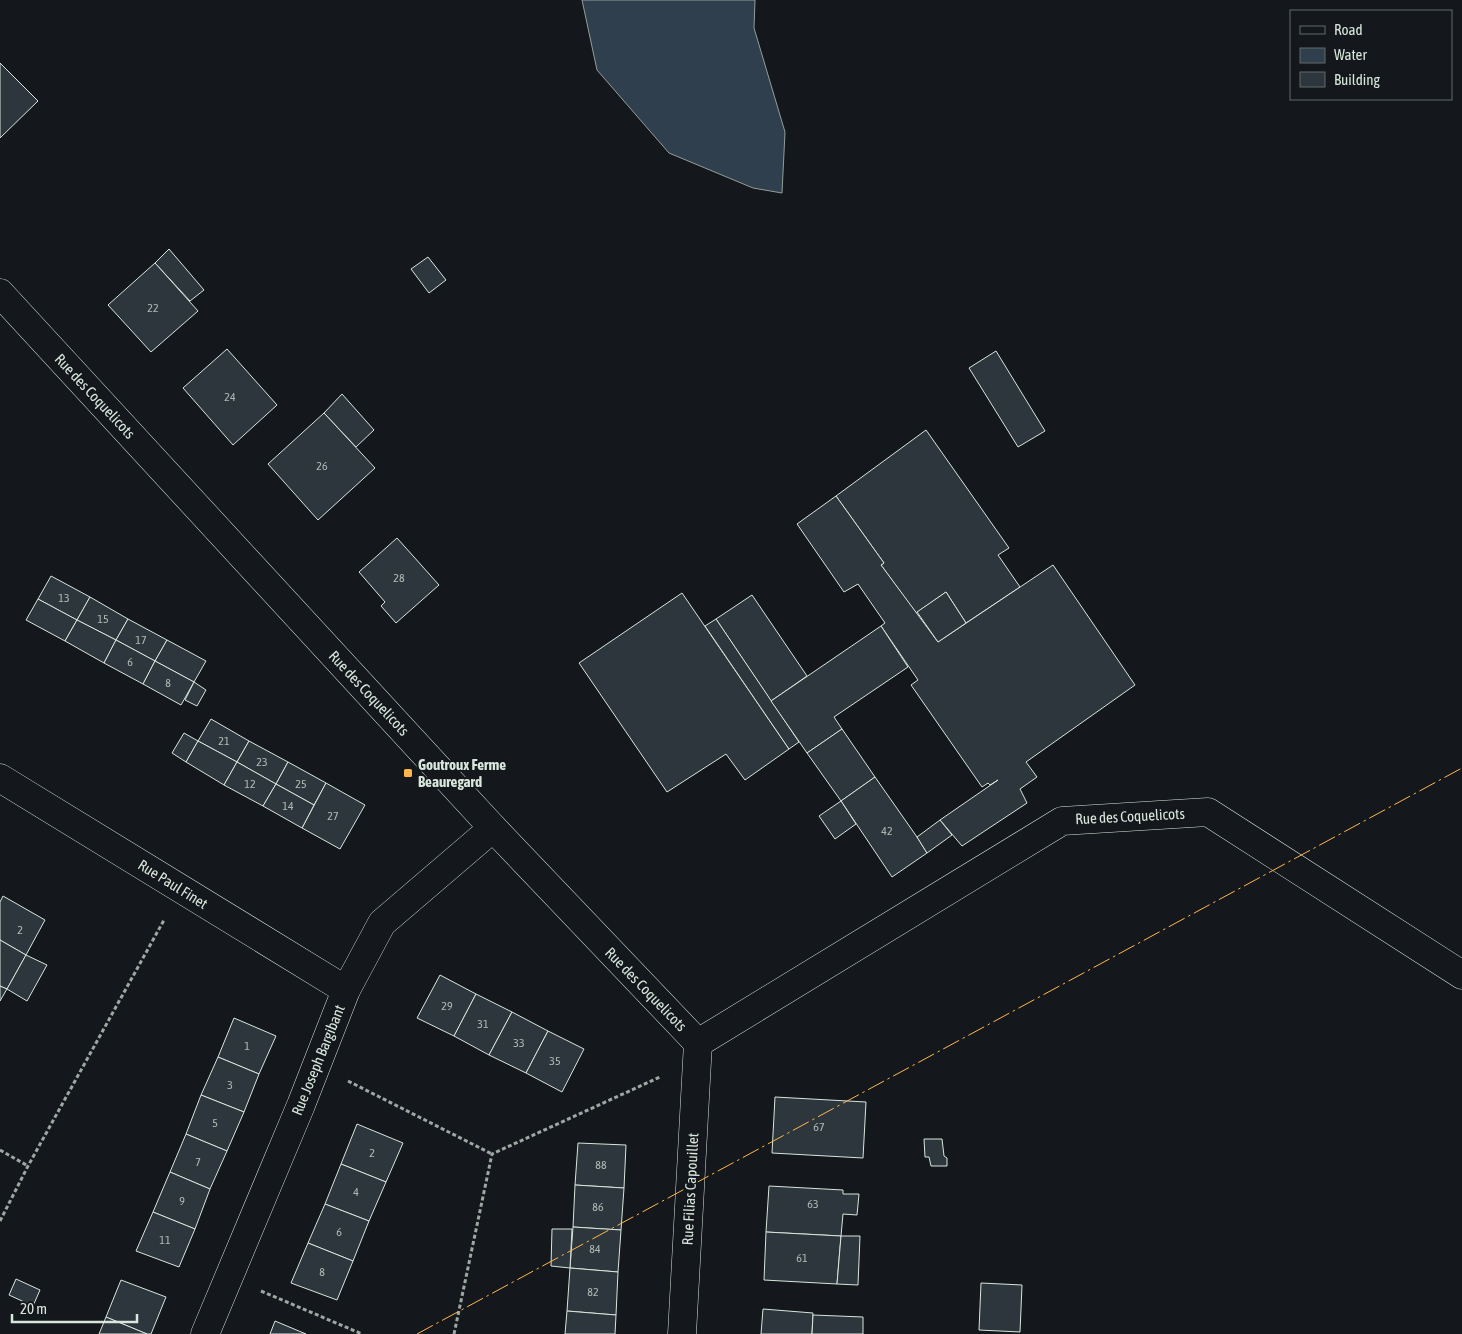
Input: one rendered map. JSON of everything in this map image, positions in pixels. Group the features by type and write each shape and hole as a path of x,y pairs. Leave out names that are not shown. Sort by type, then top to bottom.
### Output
{"street":[{"name":"Rue des Coquelicots","path":"0,293 697,1052 1062,821 1208,812 1462,974"},
{"name":"Rue Paul Finet","path":"0,778 346,990"},
{"name":"Rue Joseph Bargibant","path":"204,1334 346,990 382,923 493,828"},
{"name":"Rue Filias Capouillet","path":"682,1334 697,1052"}],"path":[{"path":"0,1221 28,1166 181,888"},
{"path":"492,1154 697,1052"},
{"path":"316,1065 492,1154"},
{"path":"0,1150 28,1166"},
{"path":"454,1334 492,1154"},
{"path":"229,1277 362,1334"}],"water":[{"path":"582,0 755,0 754,28 785,132 782,193 753,188 669,153 597,70"}],"building":[{"path":"0,63 38,101 0,138"},
{"path":"169,249 204,290 190,301 155,263"},
{"path":"428,257 446,280 429,293 411,269"},
{"path":"155,263 198,311 151,352 108,305"},
{"path":"227,349 277,405 233,445 183,388"},
{"path":"996,351 1045,431 1018,447 969,368"},
{"path":"342,394 374,430 356,447 324,413"},
{"path":"324,413 375,468 318,520 268,464"},
{"path":"926,430 1009,548 998,555 1020,587 966,623 946,592 916,613 881,565 884,563 836,496"},
{"path":"836,496 884,563 881,565 938,642 1053,565 1135,685 1026,762 1037,777 1020,789 1027,803 962,846 940,820 998,780 982,787 911,685 918,680 881,626 885,623 858,584 844,592 797,524"},
{"path":"397,538 439,585 396,623 381,606 385,602 359,572"},
{"path":"51,576 90,597 77,620 38,599"},
{"path":"946,592 966,623 938,642 917,612"},
{"path":"682,593 789,749 745,780 726,754 667,792 579,663"},
{"path":"752,595 807,676 771,701 716,619"},
{"path":"90,597 128,619 116,640 77,620"},
{"path":"38,599 77,620 65,641 26,620"},
{"path":"128,619 167,640 155,661 116,640"},
{"path":"716,619 799,742 789,749 705,626"},
{"path":"77,620 116,640 104,663 65,641"},
{"path":"881,626 908,667 834,717 842,729 807,753 771,701"},
{"path":"116,640 155,661 143,684 104,663"},
{"path":"167,640 206,661 194,682 155,661"},
{"path":"155,661 194,682 181,705 143,684"},
{"path":"194,682 206,690 197,706 185,700"},
{"path":"211,719 249,741 237,762 198,741"},
{"path":"842,729 875,777 841,801 807,753"},
{"path":"184,733 198,741 186,762 172,753"},
{"path":"198,741 237,762 224,785 186,762"},
{"path":"249,741 288,762 276,784 237,762"},
{"path":"237,762 276,784 263,806 224,785"},
{"path":"288,762 326,783 314,805 276,784"},
{"path":"875,777 927,853 892,877 841,801"},
{"path":"326,783 365,805 340,849 302,828"},
{"path":"276,784 314,805 302,828 263,806"},
{"path":"841,801 856,824 835,839 819,816"},
{"path":"940,820 952,835 927,853 917,837"},
{"path":"3,896 45,920 26,955 0,940 0,902"},
{"path":"0,940 26,955 7,989 0,986"},
{"path":"26,955 47,965 27,1001 7,989"},
{"path":"440,975 476,994 454,1036 417,1018"},
{"path":"0,986 7,989 0,1001"},
{"path":"476,994 512,1012 489,1055 454,1036"},
{"path":"512,1012 548,1031 526,1073 489,1055"},
{"path":"234,1018 276,1036 259,1074 218,1057"},
{"path":"548,1031 584,1049 562,1092 526,1073"},
{"path":"218,1057 259,1074 244,1112 201,1095"},
{"path":"201,1095 244,1112 227,1151 186,1134"},
{"path":"775,1097 866,1102 863,1158 772,1153"},
{"path":"357,1124 403,1143 386,1182 341,1164"},
{"path":"186,1134 227,1151 210,1189 170,1172"},
{"path":"924,1139 942,1139 947,1166 931,1166 929,1157 925,1157"},
{"path":"578,1143 626,1145 624,1188 575,1185"},
{"path":"341,1164 386,1182 369,1221 325,1204"},
{"path":"170,1172 210,1189 195,1229 153,1212"},
{"path":"575,1185 624,1188 621,1230 573,1227"},
{"path":"769,1186 843,1190 843,1194 859,1194 857,1215 843,1214 841,1236 766,1232"},
{"path":"325,1204 369,1221 353,1261 308,1243"},
{"path":"153,1212 195,1229 179,1267 136,1251"},
{"path":"573,1227 621,1230 618,1272 570,1268"},
{"path":"552,1229 572,1229 570,1268 551,1266"},
{"path":"766,1232 841,1236 837,1284 764,1280"},
{"path":"841,1236 860,1236 858,1285 837,1284"},
{"path":"308,1243 353,1261 337,1300 291,1283"},
{"path":"570,1268 618,1272 616,1315 567,1311"},
{"path":"16,1279 40,1290 33,1306 9,1295"},
{"path":"121,1280 166,1297 151,1334 106,1317"},
{"path":"981,1283 1022,1285 1020,1332 979,1330"},
{"path":"763,1309 813,1313 812,1334 761,1334"},
{"path":"567,1311 616,1315 615,1334 565,1334"},
{"path":"813,1315 863,1317 863,1334 812,1334"},
{"path":"106,1317 147,1334 99,1334"},
{"path":"275,1321 306,1334 270,1334"}],"power":[{"path":"417,1334 1462,768"}],"place":[{"name":"Goutroux Ferme Beauregard","path":"408,773"}]}
